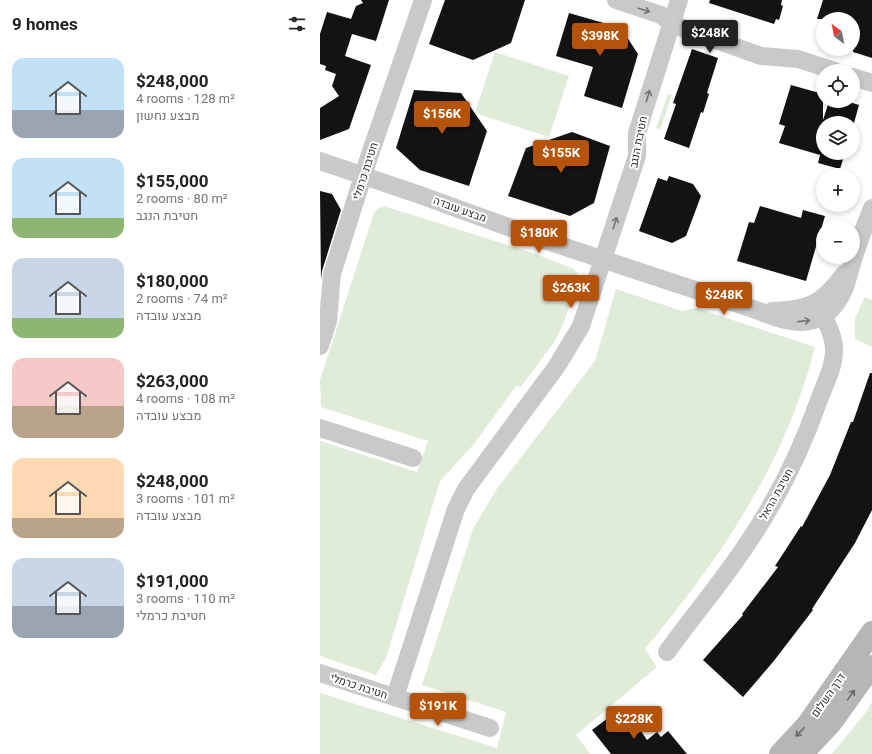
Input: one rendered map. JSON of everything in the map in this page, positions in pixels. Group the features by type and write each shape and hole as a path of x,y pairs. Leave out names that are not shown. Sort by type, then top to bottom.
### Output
{"street":[{"name":"חטיבת כרמלי","path":"320,346 328,321 332,274 363,175 423,0"},
{"path":"616,0 660,15 671,23 685,29 761,56 798,59 816,65"},
{"name":"חטיבת הנגב","path":"395,697 456,509 469,484 557,366 581,326 637,156 637,133 679,0"},
{"path":"860,79 872,83"},
{"name":"מבצע עובדה","path":"320,161 603,260 759,311 776,319 792,322 808,322 819,310"},
{"path":"860,240 872,208"},
{"path":"819,310 830,312 841,296 846,285 852,264"},
{"name":"חטיבת הראל","path":"667,652 748,544 782,485 797,454 811,422 833,359 832,335 819,310"},
{"path":"320,428 413,458"},
{"name":"דרך השלום","path":"780,754 807,725 872,632"},
{"name":"דרך השלום","path":"802,754 831,723 872,666"},
{"name":"חטיבת כרמלי","path":"320,673 490,728"}],"green space":[{"path":"495,52 569,76 549,137 475,113"},
{"path":"668,94 672,95 660,130 656,128"},
{"path":"384,206 533,253 574,269 577,273 578,280 564,322 555,341 521,387 516,386 474,444 440,481 386,658 376,675 320,656 320,441 417,472 428,441 321,407 320,380 374,213 377,209"},
{"path":"616,289 682,311 696,308 815,347 802,390 786,431 768,470 747,508 699,580 645,649 657,667 576,735 590,754 320,754 320,693 497,748 506,712 422,685 473,529 496,490 595,361"},
{"path":"865,297 872,300 872,347 855,339 855,318"},
{"path":"872,702 872,754 832,754 866,712"}],"building":[{"path":"361,0 389,0 376,41 352,34 345,56 371,65 349,129 320,140 320,108 339,96 332,86 336,74 325,70 326,66 320,64 320,34 327,12 351,19 356,6 363,3"},
{"path":"445,0 525,0 511,43 473,60 429,44"},
{"path":"710,0 782,0 781,5 783,6 779,20 776,19 774,24 709,3"},
{"path":"823,0 872,0 872,58 860,54 860,12 819,12"},
{"path":"569,13 621,28 638,54 622,108 584,96 593,67 556,56"},
{"path":"692,49 718,58 707,93 709,94 703,113 701,112 689,148 664,139 676,104 673,103"},
{"path":"791,85 816,92 816,108 823,108 823,116 816,116 816,154 779,143 785,126 779,124"},
{"path":"414,90 461,93 487,131 469,186 420,170 396,148"},
{"path":"827,108 858,108 856,116 824,116"},
{"path":"572,132 610,146 594,203 570,216 508,196 526,148"},
{"path":"819,160 843,160 840,168 818,163"},
{"path":"669,176 693,184 701,196 686,236 672,243 639,231 658,178 667,181"},
{"path":"320,191 332,194 341,210 322,271 321,280"},
{"path":"760,206 801,218 803,210 825,216 824,220 816,220 816,247 806,281 737,261 749,222 754,223"},
{"path":"870,373 872,373 872,510 855,543 812,609 813,610 773,662 743,697 703,660 743,615 742,614 778,567 775,566 801,526 802,527 830,475 851,422 853,422"},
{"path":"612,715 619,723 625,719 637,734 641,731 647,740 657,732 661,737 668,731 687,754 611,754 592,730"}]}
